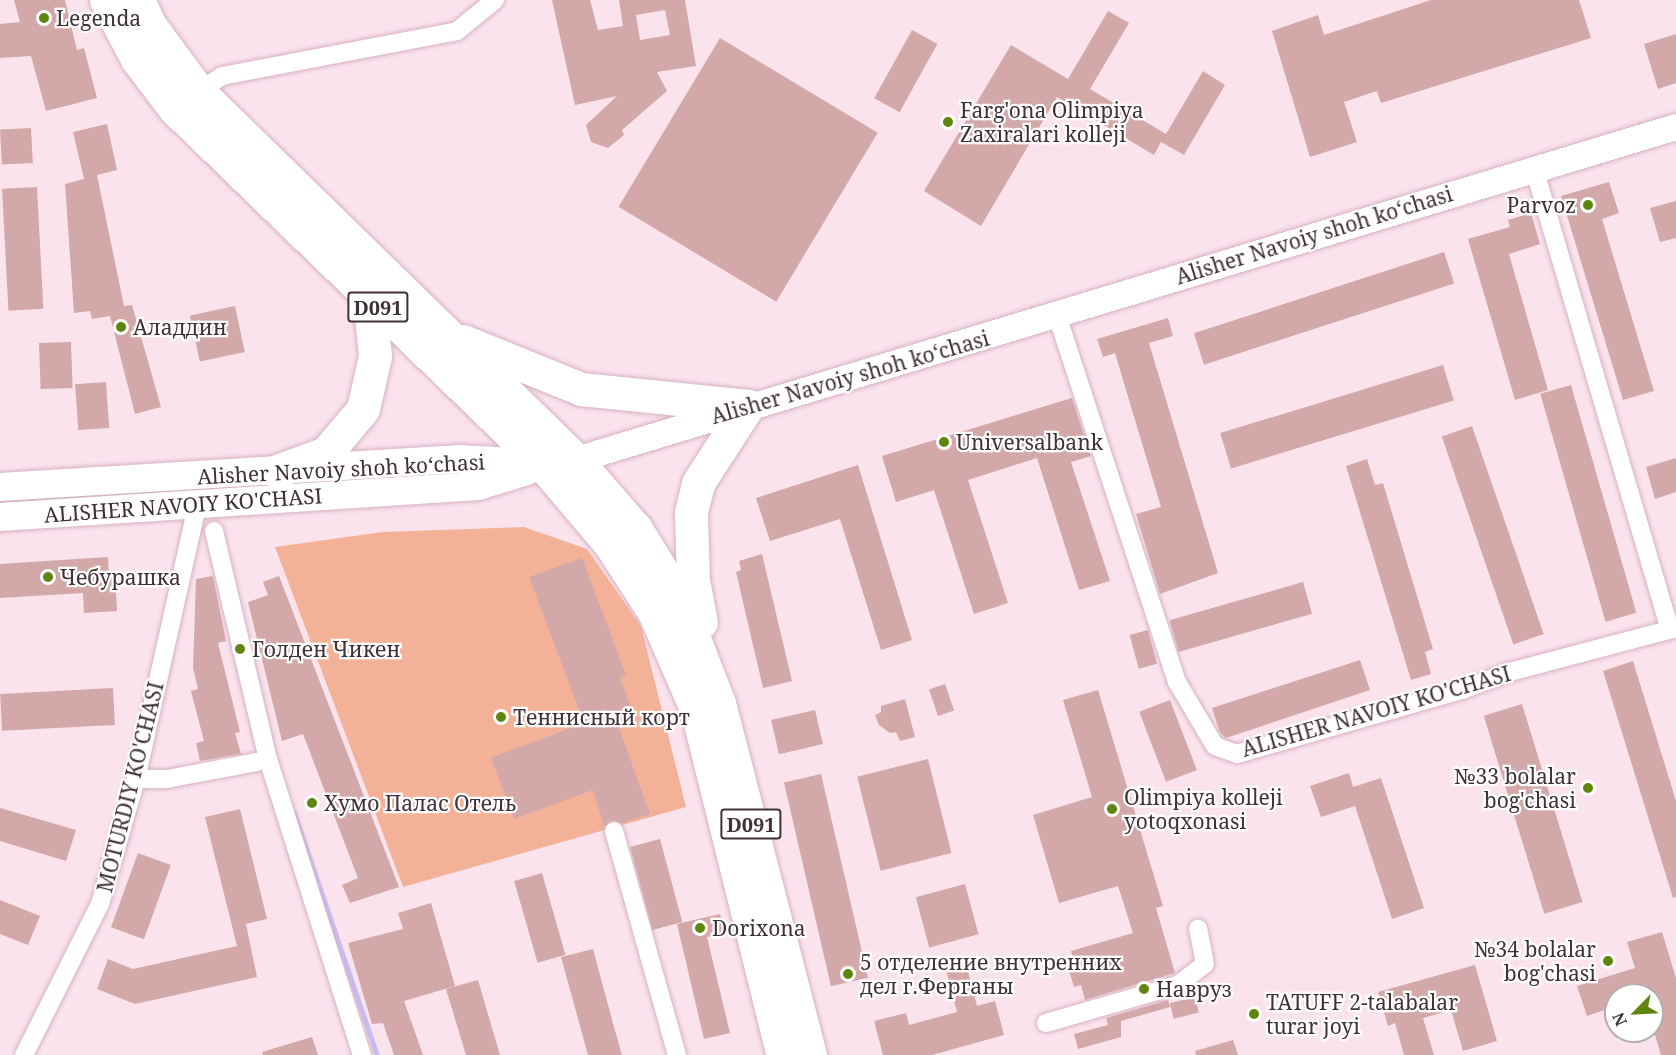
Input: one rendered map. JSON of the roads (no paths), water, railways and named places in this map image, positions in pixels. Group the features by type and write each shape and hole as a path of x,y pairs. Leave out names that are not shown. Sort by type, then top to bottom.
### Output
{"highway":[{"name":"D091","path":"106,0 137,60 175,108 543,466 610,544 654,612 697,711 783,1055"},
{"name":"D091","path":"138,0 149,24 199,92 440,331 576,460 636,529 678,597 719,703 810,1055"},
{"path":"277,471 326,453 363,409 375,356 369,298"},
{"path":"440,331 520,367 581,389 748,406 698,483 691,512 693,581 719,703"}],"main road":[{"name":"Alisher Navoiy shoh koʻchasi","path":"0,487 460,459 543,466 576,460"},
{"name":"ALISHER NAVOIY KO'CHASI","path":"0,517 478,486 543,466"}],"street":[{"path":"199,92 222,76 457,32 495,0"},
{"name":"Alisher Navoiy shoh koʻchasi","path":"576,460 748,406 845,381 1534,168 1676,127"},
{"name":"ALISHER NAVOIY KO'CHASI","path":"1056,315 1177,682 1215,746 1237,754 1462,690 1506,673 1673,629 1534,168"},
{"name":"MOTURDIY KO'CHASI","path":"24,1055 100,904 135,779 197,505"},
{"path":"213,531 268,759 362,1055"},
{"path":"135,779 167,779 260,761 357,1055"},
{"path":"614,831 677,1055"},
{"path":"1046,1023 1178,985 1205,964 1198,929"}],"waterway":[{"path":"294,813 377,1055"}],"place":[{"name":"Legenda","path":"44,18"},
{"name":"Farg'ona Olimpiya Zaxiralari kolleji","path":"948,122"},
{"name":"Parvoz","path":"1588,205"},
{"name":"Аладдин","path":"121,327"},
{"name":"Universalbank","path":"944,442"},
{"name":"Чебурашка","path":"48,577"},
{"name":"Голден Чикен","path":"240,649"},
{"name":"Теннисный корт","path":"501,717"},
{"name":"№33 bolalar bog'chasi","path":"1588,788"},
{"name":"Хумо Палас Отель","path":"312,803"},
{"name":"Olimpiya kolleji yotoqxonasi","path":"1112,809"},
{"name":"Dorixona","path":"700,928"},
{"name":"№34 bolalar bog'chasi","path":"1608,961"},
{"name":"5 отделение внутренних дел г.Ферганы","path":"848,974"},
{"name":"Навруз","path":"1144,989"},
{"name":"TATUFF 2-talabalar turar joyi","path":"1254,1014"}]}
